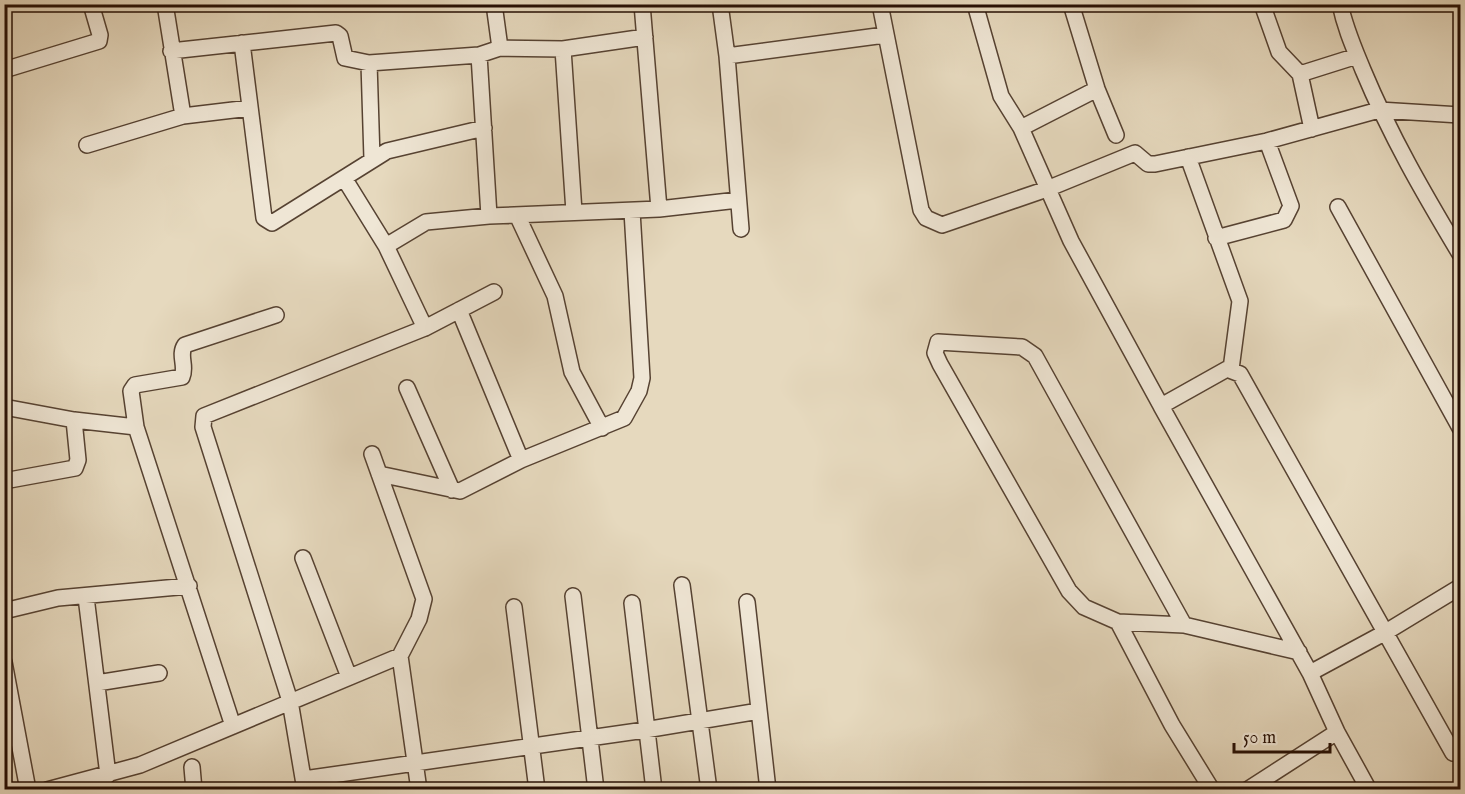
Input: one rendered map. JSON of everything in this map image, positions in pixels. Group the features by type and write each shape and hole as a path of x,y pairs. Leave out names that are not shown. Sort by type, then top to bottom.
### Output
{"street":[{"path":"4,70 99,41 100,34 91,4"},
{"path":"165,4 183,116"},
{"path":"494,4 500,48"},
{"path":"642,4 659,209"},
{"path":"720,4 727,56 741,229"},
{"path":"880,4 921,210 926,218 942,225 1047,189 1135,153 1151,164 1267,141 1378,110 1461,116"},
{"path":"975,4 1001,96 1021,128 1071,241 1299,652 1337,732 1369,789"},
{"path":"1071,4 1097,89 1116,135"},
{"path":"1262,4 1279,52 1300,74 1312,129"},
{"path":"1340,4 1344,26 1378,110 1405,162 1461,254"},
{"path":"171,51 336,33 340,36 345,58 369,63 479,55 500,48 563,49 645,37"},
{"path":"727,56 885,34"},
{"path":"242,43 264,218 268,222 277,222 387,151 484,128"},
{"path":"563,49 574,212"},
{"path":"479,55 489,216"},
{"path":"1300,74 1357,56"},
{"path":"369,63 372,159"},
{"path":"1021,128 1097,89"},
{"path":"87,145 183,116 250,108"},
{"path":"1216,238 1284,220 1288,214 1291,206 1267,141"},
{"path":"1188,157 1240,301 1231,369"},
{"path":"344,178 386,246 425,328"},
{"path":"386,246 426,222 489,216 632,211 738,200"},
{"path":"1338,207 1461,428"},
{"path":"379,474 460,491 521,460 624,418 639,391 642,378 632,211"},
{"path":"517,215 555,296 572,372 602,428"},
{"path":"494,292 425,328 204,416 203,428 290,701 305,784 533,745 588,739 759,711"},
{"path":"459,310 521,460"},
{"path":"233,726 136,427 131,391 133,386 182,377 185,368 182,352 185,345 276,315"},
{"path":"1184,625 1035,356 1022,347 938,342 935,353 940,364 1069,591 1084,607 1118,622 1184,625 1299,652"},
{"path":"1161,406 1231,369"},
{"path":"1231,369 1240,374 1458,756"},
{"path":"407,388 452,490"},
{"path":"4,407 74,420 136,427"},
{"path":"4,481 75,468 78,460 74,420"},
{"path":"372,454 424,599 420,619 400,656 419,789"},
{"path":"303,558 349,677"},
{"path":"682,585 709,789"},
{"path":"4,611 58,598 189,586"},
{"path":"1310,673 1386,632 1461,587"},
{"path":"573,596 588,739 596,789"},
{"path":"86,597 108,775"},
{"path":"747,602 768,789"},
{"path":"632,603 645,730 654,789"},
{"path":"514,607 537,789"},
{"path":"1118,622 1172,725 1212,789"},
{"path":"47,789 140,765 400,656"},
{"path":"4,662 28,789"},
{"path":"97,683 159,673"},
{"path":"1247,789 1337,732"},
{"path":"192,767 194,789"}]}
